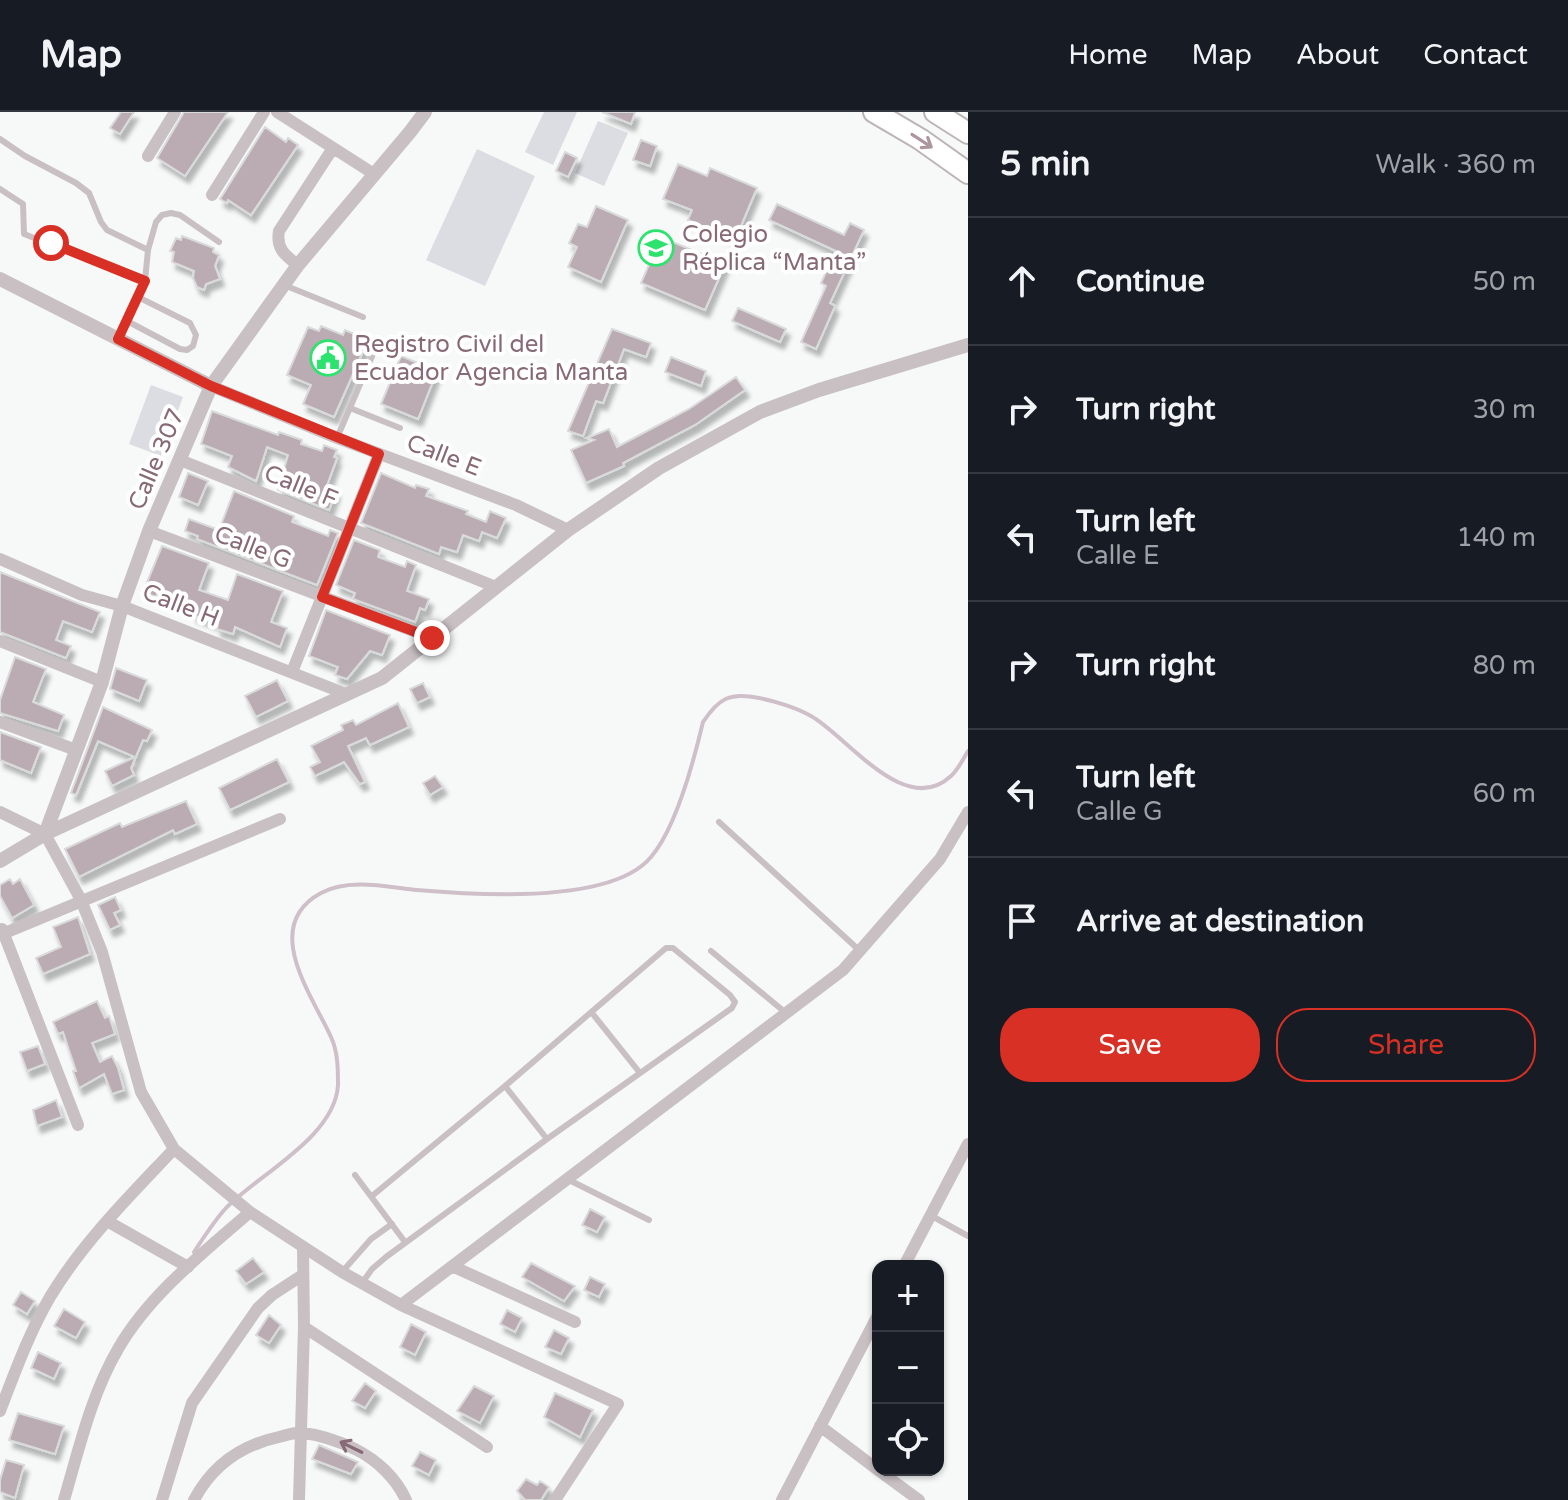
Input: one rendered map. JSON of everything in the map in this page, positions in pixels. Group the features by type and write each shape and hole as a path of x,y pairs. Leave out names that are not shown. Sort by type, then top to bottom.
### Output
{"highway":[{"path":"874,112 968,173"},
{"path":"935,112 968,133"}],"street":[{"path":"148,156 175,112"},
{"path":"212,195 264,112"},
{"path":"277,112 374,174"},
{"name":"Calle 307","path":"45,834 102,682 122,606 149,531 211,386 298,265 425,112"},
{"path":"298,265 280,250 279,231 333,148"},
{"name":"Calle E","path":"0,279 211,386 337,438 516,505 568,530"},
{"path":"0,861 45,834 382,678 568,530 659,468 760,412 819,390 968,345"},
{"path":"292,672 379,454"},
{"name":"Calle F","path":"180,460 496,587"},
{"name":"Calle G","path":"149,531 432,638"},
{"name":"Calle H","path":"0,559 82,595 122,606 346,694"},
{"path":"0,641 102,682"},
{"path":"0,722 76,750"},
{"path":"0,812 45,834 81,900 102,952 141,1092 174,1149 250,1212 342,1272 401,1305 618,1404 555,1500"},
{"path":"401,1305 843,970 940,859 968,812"},
{"path":"78,1125 1,931 280,819"},
{"path":"907,1260 968,1144"},
{"path":"0,1411 25,1345 51,1296 107,1221 174,1149"},
{"path":"64,1500 92,1403 118,1348 150,1307 188,1267 250,1212"},
{"path":"107,1221 188,1267"},
{"path":"299,1500 303,1248"},
{"path":"452,1266 575,1322"},
{"path":"162,1500 192,1403 258,1308 301,1276"},
{"path":"782,1500 872,1326"},
{"path":"304,1327 487,1447"},
{"path":"820,1426 872,1465"},
{"path":"194,1500 203,1483 228,1458 258,1441 299,1432 334,1439 371,1457 400,1486 406,1500"},
{"path":"886,1476 919,1500"}],"lane":[{"path":"0,139 76,183 89,193 107,230 148,250"},
{"path":"0,189 23,204 24,234 145,281"},
{"path":"118,339 145,281 148,250 156,222 162,215 180,215 219,242"},
{"path":"284,285 363,317"},
{"path":"127,321 180,349 187,350 193,346 196,335 190,323 138,297"},
{"path":"337,438 379,340 412,352"},
{"path":"350,408 400,428"},
{"path":"719,822 859,950"},
{"path":"362,1283 372,1269 405,1242 732,1008 735,1002 673,948 666,948 372,1196"},
{"path":"711,951 786,1013"},
{"path":"592,1013 640,1073"},
{"path":"505,1086 547,1139"},
{"path":"355,1175 405,1242"},
{"path":"567,1179 649,1220"},
{"path":"930,1215 968,1236"},
{"path":"342,1272 371,1239 392,1224"}],"shaded area":[{"path":"544,112 577,112 553,165 525,152"},
{"path":"598,121 628,133 604,186 575,173"},
{"path":"477,149 535,176 485,286 426,260"},
{"path":"151,385 183,397 161,456 129,444"}],"building":[{"path":"121,112 134,112 120,134 110,128"},
{"path":"184,112 228,112 185,176 157,158"},
{"path":"602,112 635,112 631,124"},
{"path":"265,127 286,142 288,138 298,145 251,215 228,200 227,203 220,199"},
{"path":"641,140 657,146 650,166 633,160"},
{"path":"565,152 577,158 568,177 556,171"},
{"path":"678,164 707,176 710,168 757,188 735,240 688,220 692,210 663,199"},
{"path":"777,204 844,235 850,223 864,230 830,303 835,306 816,349 801,342 826,286 821,283 836,251 769,220"},
{"path":"596,206 628,220 601,282 568,267 577,247 569,243 578,224 587,227"},
{"path":"182,236 214,248 213,252 219,255 215,266 220,279 206,284 204,290 197,287 194,271 172,262 174,252 170,251 176,238 181,240"},
{"path":"661,237 725,264 705,310 641,283"},
{"path":"738,308 786,329 780,342 732,321"},
{"name":"Registro Civil del Ecuador Agencia Manta","path":"321,326 343,335 345,330 368,340 334,417 303,404 311,385 287,375 308,327 319,331"},
{"path":"612,329 651,343 646,357 624,349 603,403 596,401 583,436 568,431"},
{"path":"401,356 437,371 418,419 381,404"},
{"path":"671,357 706,371 701,386 665,372"},
{"path":"736,377 745,390 695,425 623,463 624,466 586,483 571,450 594,440 587,438 609,429 617,447 689,409"},
{"path":"212,411 278,435 279,432 302,440 301,444 322,451 324,445 337,450 326,488 336,491 329,510 278,490 288,455 267,447 256,481 228,467 232,456 201,444"},
{"path":"188,473 208,481 198,505 179,497"},
{"path":"381,473 415,488 416,485 429,489 426,496 468,511 466,514 486,522 490,511 506,518 497,538 482,532 479,541 463,535 457,552 441,547 439,554 361,523"},
{"path":"234,491 294,516 292,522 328,536 330,530 338,533 317,585 197,539 198,536 185,531 189,519 219,530"},
{"path":"354,540 380,550 378,557 405,567 407,561 416,565 407,591 429,599 425,610 420,608 415,622 353,599 355,593 336,585"},
{"path":"162,546 209,563 199,590 228,600 237,574 283,591 271,622 287,628 280,647 235,627 233,634 217,629 218,624 193,615 196,606 158,592 156,597 143,592"},
{"path":"0,572 100,612 92,632 63,621 56,640 71,646 66,658 0,632"},
{"path":"326,610 390,635 382,655 370,651 347,679 335,675 338,667 309,656"},
{"path":"15,657 46,669 33,702 64,715 58,731 0,713 0,700"},
{"path":"116,668 147,680 139,701 110,689"},
{"path":"277,680 288,701 256,717 245,696"},
{"path":"423,683 430,697 417,703 410,689"},
{"path":"398,703 409,727 370,745 366,738 348,746 365,782 360,784 344,762 315,776 310,767 320,762 311,746 343,730 341,725 353,720 356,725"},
{"path":"103,707 152,730 147,741 143,740 131,768 134,775 112,786 105,771 135,757 98,741 76,795 71,793"},
{"path":"0,732 41,747 31,773 0,760"},
{"path":"277,759 289,782 230,810 219,788"},
{"path":"435,776 443,787 430,795 423,783"},
{"path":"186,801 197,824 175,834 173,830 79,877 65,849 120,823 122,827"},
{"path":"10,879 13,884 20,879 34,905 12,918 0,896 0,885"},
{"path":"115,897 121,910 114,913 120,925 110,930 98,905"},
{"path":"78,917 90,954 43,974 36,958 61,947 53,927"},
{"path":"97,1001 105,1018 109,1016 115,1034 92,1043 100,1062 112,1056 118,1068 124,1090 112,1094 104,1074 79,1088 63,1032 58,1034 53,1022"},
{"path":"38,1046 45,1064 27,1071 20,1052"},
{"path":"56,1100 62,1117 37,1126 33,1110"},
{"path":"590,1209 605,1217 597,1232 582,1225"},
{"path":"253,1258 264,1272 246,1284 236,1271"},
{"path":"531,1263 575,1286 564,1301 522,1277"},
{"path":"590,1277 605,1284 599,1297 584,1290"},
{"path":"21,1292 35,1301 27,1314 13,1305"},
{"path":"64,1309 85,1322 76,1338 54,1326"},
{"path":"507,1310 522,1318 515,1332 500,1324"},
{"path":"269,1315 281,1325 269,1343 256,1335"},
{"path":"411,1324 426,1332 415,1355 400,1347"},
{"path":"554,1330 569,1338 561,1354 545,1347"},
{"path":"38,1352 61,1363 54,1379 31,1368"},
{"path":"365,1383 376,1391 365,1408 352,1401"},
{"path":"474,1386 494,1396 480,1423 457,1411"},
{"path":"555,1393 593,1410 580,1437 544,1417"},
{"path":"18,1413 64,1426 55,1454 9,1440"},
{"path":"319,1445 358,1462 351,1474 312,1459"},
{"path":"420,1452 436,1460 429,1475 412,1466"},
{"path":"6,1460 24,1465 15,1498 0,1492"},
{"path":"526,1479 537,1485 540,1481 549,1487 541,1500 525,1500 517,1491"}],"waterway":[{"path":"194,1252 226,1208 310,1138 334,1104 338,1085 335,1049 303,982 292,942 294,924 303,907 321,893 332,888 356,885 472,894 540,893 606,883 632,872 651,857 668,829 689,774 703,722 714,707 733,697 765,699 805,713 877,770 915,788 933,787 951,776 968,751"}],"place":[{"name":"Colegio Réplica “Manta”","path":"656,248"},
{"name":"Registro Civil del Ecuador Agencia Manta","path":"328,358"}],"route":[{"path":"51,243 145,281 118,339 211,386 379,454 322,597 432,638"}]}
